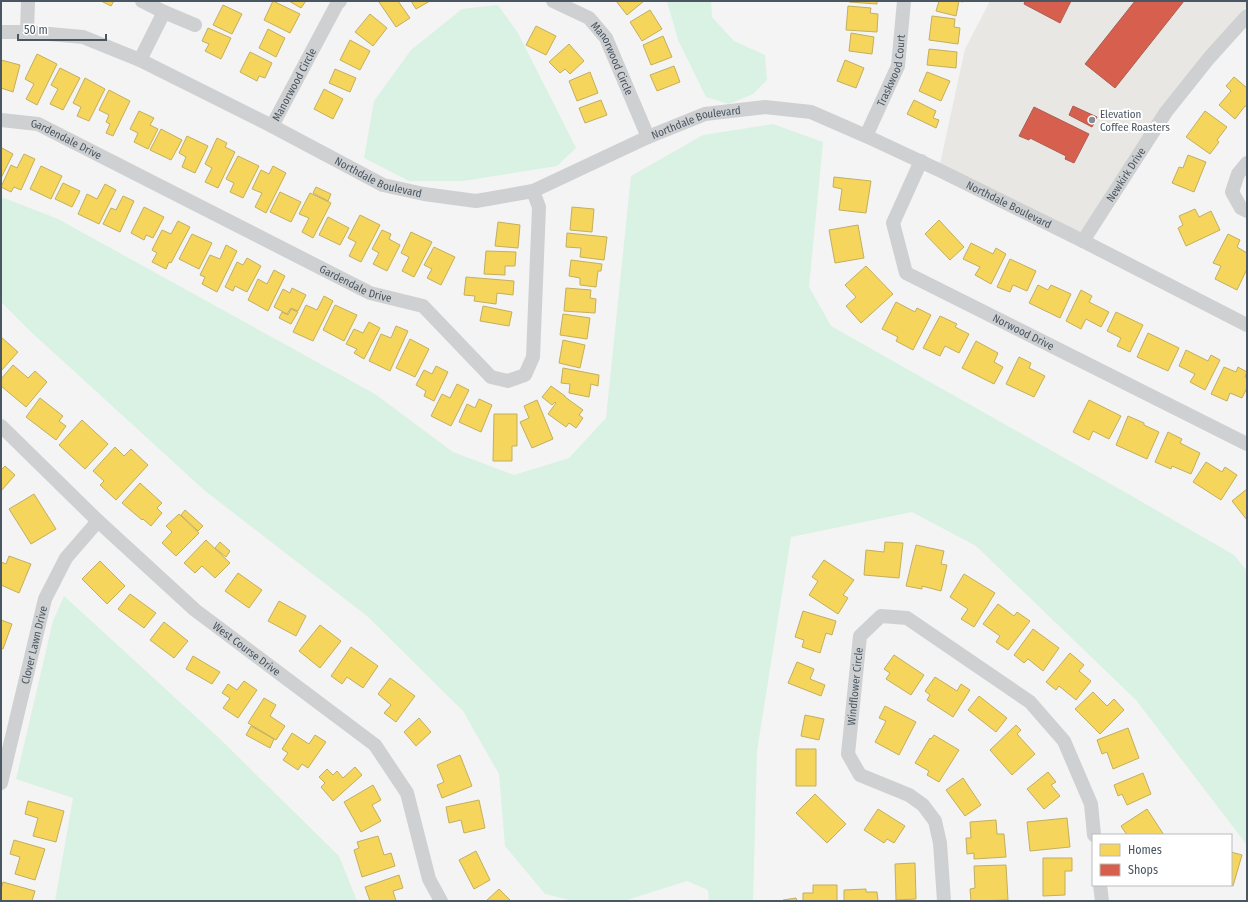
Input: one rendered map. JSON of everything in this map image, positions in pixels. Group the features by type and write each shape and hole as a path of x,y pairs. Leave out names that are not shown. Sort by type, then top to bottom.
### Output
{"street":[{"path":"28,1 28,32"},
{"path":"142,1 195,25"},
{"name":"Manorwood Circle","path":"272,126 337,4 340,1"},
{"name":"Manorwood Circle","path":"553,1 589,18 606,38 648,137"},
{"name":"Traskwood Court","path":"866,136 898,66 904,1"},
{"path":"140,60 164,12"},
{"name":"Newkirk Drive","path":"1083,241 1166,112 1209,58 1247,16"},
{"name":"Northdale Boulevard","path":"1,32 28,32 83,37 140,60 272,126 383,185 424,194 476,201 533,191 648,137 705,114 765,107 811,112 921,161 1083,241 1247,325"},
{"name":"Gardendale Drive","path":"1,120 38,124 370,293 424,306 492,377 508,381 525,375 533,357 539,207 533,191"},
{"name":"Norwood Drive","path":"921,161 893,223 906,273 1247,444"},
{"path":"1247,163 1238,174 1232,192 1241,208 1247,211"},
{"name":"West Course Drive","path":"1,426 98,521 195,610 375,744 407,793 429,879 441,901"},
{"name":"Clover Lawn Drive","path":"1,783 45,599 66,558 98,521"},
{"name":"Windflower Circle","path":"944,901 940,843 935,822 923,805 909,795 860,775 848,754 860,636 881,616 907,618 1030,702 1064,741 1091,804 1094,834"},
{"path":"1100,886 1102,901"}],"shaded area":[{"path":"990,1 1247,1 1247,6 1203,54 1080,233 940,164 965,49"}],"green space":[{"path":"667,1 711,1 712,17 734,41 765,55 767,80 753,94 729,104 706,97 678,40"},
{"path":"498,5 518,33 576,148 557,166 463,181 409,181 364,158 374,101 411,50 462,9"},
{"path":"773,124 823,142 809,287 831,326 1234,555 1247,571 1247,845 1136,700 976,546 912,512 791,537 757,751 753,901 709,901 708,890 687,881 624,901 573,901 545,894 505,846 499,774 463,711 367,616 204,490 29,330 1,302 1,198 4,198 58,219 375,394 453,452 514,475 569,458 606,418 631,176 703,135"},
{"path":"64,596 219,738 339,856 357,901 55,901 73,798 16,779 53,621"}],"building: Homes":[{"path":"101,1 114,1 111,6"},
{"path":"273,1 300,14 290,33 264,20"},
{"path":"289,1 306,1 301,8"},
{"path":"398,1 410,18 396,27 379,2"},
{"path":"411,1 430,1 416,9"},
{"path":"616,1 644,1 627,15"},
{"path":"877,1 877,4 849,2"},
{"path":"939,1 959,1 956,16 936,11"},
{"path":"223,5 242,14 232,34 213,25"},
{"path":"848,6 871,8 870,13 878,14 877,32 846,30"},
{"path":"650,10 662,29 642,41 630,22"},
{"path":"370,14 387,28 373,46 355,32"},
{"path":"932,16 955,19 954,27 960,28 958,44 929,40"},
{"path":"536,26 556,36 546,55 526,45"},
{"path":"208,28 231,38 221,59 205,51 209,44 202,41"},
{"path":"268,29 285,38 276,57 259,48"},
{"path":"851,33 874,37 872,54 849,51"},
{"path":"663,36 672,57 651,65 643,45"},
{"path":"350,40 370,51 360,70 340,60"},
{"path":"569,44 584,61 570,74 565,69 560,73 549,62"},
{"path":"929,49 957,52 956,68 927,65"},
{"path":"250,52 272,63 265,78 259,76 257,81 240,72"},
{"path":"37,54 57,64 37,105 26,99 34,84 25,79"},
{"path":"1,60 20,65 13,92 1,88"},
{"path":"845,60 864,68 856,88 837,81"},
{"path":"674,66 680,82 657,91 650,75"},
{"path":"60,68 80,78 63,110 50,104 58,89 51,85"},
{"path":"335,69 356,78 350,92 329,83"},
{"path":"590,72 598,93 577,101 569,81"},
{"path":"927,72 950,81 941,101 919,91"},
{"path":"1234,77 1247,88 1247,107 1245,106 1235,119 1219,105 1231,91 1226,86"},
{"path":"85,78 105,89 89,121 77,116 81,107 73,103"},
{"path":"324,89 343,99 333,119 314,109"},
{"path":"109,90 130,101 113,136 106,133 110,124 106,122 109,115 99,110"},
{"path":"601,100 607,115 585,123 579,108"},
{"path":"914,100 936,111 933,118 939,120 936,128 907,114"},
{"path":"139,111 154,118 150,125 158,129 148,149 134,142 138,133 130,129"},
{"path":"1205,111 1227,127 1217,140 1219,142 1210,154 1186,137"},
{"path":"161,129 182,140 171,160 150,150"},
{"path":"187,136 208,146 195,173 182,167 186,157 179,153"},
{"path":"217,138 227,143 225,147 235,152 218,188 205,182 212,168 205,164"},
{"path":"2,148 13,154 1,178 1,150"},
{"path":"24,154 35,159 21,190 14,187 11,192 1,187 11,165 17,168"},
{"path":"1188,155 1206,162 1194,192 1172,183 1179,167 1183,168"},
{"path":"238,156 259,166 243,198 230,192 234,183 226,179"},
{"path":"41,166 62,176 51,199 30,189"},
{"path":"273,166 286,173 266,213 255,207 262,193 252,189 261,170 269,174"},
{"path":"834,177 871,181 866,213 839,210 842,189 833,187"},
{"path":"63,183 80,191 72,207 55,199"},
{"path":"105,184 116,190 99,224 78,214 87,194 97,199"},
{"path":"316,187 331,194 328,201 313,193"},
{"path":"280,192 301,202 291,222 270,212"},
{"path":"310,193 331,203 313,238 302,232 309,218 299,214"},
{"path":"123,196 134,201 120,232 103,224 111,208 116,210"},
{"path":"144,207 164,217 153,238 146,235 144,240 131,233"},
{"path":"572,207 594,209 592,232 570,230"},
{"path":"1195,209 1199,217 1211,211 1220,230 1186,246 1178,228 1183,225 1179,216"},
{"path":"360,215 380,225 361,262 349,256 356,242 348,238"},
{"path":"328,217 349,228 340,245 319,235"},
{"path":"939,220 964,247 950,260 925,234"},
{"path":"178,221 190,227 171,263 169,262 166,269 152,262 157,253 152,250 162,230 171,234"},
{"path":"498,222 520,225 518,248 495,246"},
{"path":"858,225 864,258 835,263 829,230"},
{"path":"382,230 391,234 389,239 400,245 387,271 373,264 379,253 372,249"},
{"path":"411,232 432,242 414,277 402,271 409,257 401,253"},
{"path":"567,233 607,237 604,260 580,257 581,248 566,247"},
{"path":"192,234 212,243 199,269 179,259"},
{"path":"1228,234 1240,240 1237,247 1247,253 1247,269 1237,290 1215,279 1221,266 1213,263"},
{"path":"971,243 993,254 996,248 1006,254 991,284 975,275 980,267 963,259"},
{"path":"226,245 237,251 217,292 202,284 205,277 200,275 210,255 220,259"},
{"path":"434,247 455,257 441,285 427,278 432,269 424,265"},
{"path":"486,251 516,252 515,266 505,266 505,275 484,274"},
{"path":"247,258 261,266 247,292 235,286 233,291 225,287 237,262 243,265"},
{"path":"1010,259 1036,271 1027,291 1013,285 1010,292 997,287"},
{"path":"571,260 602,264 601,271 598,271 596,287 580,285 580,278 569,276"},
{"path":"866,266 893,294 861,323 846,306 856,297 845,285"},
{"path":"274,270 285,276 268,311 248,300 258,279 267,284"},
{"path":"466,277 514,281 513,295 497,293 496,304 474,301 475,296 464,295"},
{"path":"1038,285 1048,290 1051,285 1071,294 1060,318 1029,303"},
{"path":"292,288 306,295 298,311 291,308 287,314 274,307 283,289 290,293"},
{"path":"566,288 591,290 590,298 596,299 595,313 564,311"},
{"path":"1081,290 1092,296 1089,302 1109,312 1101,327 1086,319 1081,329 1066,321"},
{"path":"324,296 333,301 313,341 293,332 306,305 317,310"},
{"path":"896,302 915,312 917,308 931,315 913,350 896,341 898,337 882,329"},
{"path":"335,305 357,315 344,341 323,330"},
{"path":"483,306 512,312 509,326 480,321"},
{"path":"291,309 298,312 291,324 279,318 282,312 288,315"},
{"path":"1116,312 1143,325 1130,352 1117,346 1121,338 1107,331"},
{"path":"563,314 590,318 587,339 560,335"},
{"path":"940,316 957,324 955,327 969,334 959,353 945,346 940,356 923,348"},
{"path":"369,322 380,328 364,359 354,353 357,349 346,344 354,329 363,333"},
{"path":"396,326 408,331 390,371 369,361 381,334 391,338"},
{"path":"1148,333 1179,348 1168,371 1137,357"},
{"path":"1,337 18,352 1,371"},
{"path":"410,339 429,349 415,377 396,368"},
{"path":"563,340 585,345 580,368 559,363"},
{"path":"976,341 998,353 994,362 1003,367 994,384 962,368"},
{"path":"1186,350 1208,361 1211,355 1220,360 1205,390 1190,382 1195,374 1179,366"},
{"path":"1019,357 1031,363 1029,368 1045,376 1034,397 1006,384"},
{"path":"13,365 28,378 35,371 47,382 26,407 1,386 1,379"},
{"path":"436,366 448,372 434,401 424,396 426,391 416,385 424,370 432,374"},
{"path":"1224,367 1236,372 1238,367 1247,372 1245,377 1247,378 1247,388 1242,398 1230,393 1227,401 1211,394"},
{"path":"563,368 599,375 598,386 591,384 589,397 569,393 570,384 561,383"},
{"path":"457,384 469,390 451,426 431,416 442,394 450,398"},
{"path":"551,386 583,410 579,415 583,418 576,428 569,423 566,427 548,414 556,403 555,402 552,405 542,397"},
{"path":"40,398 63,416 59,421 66,426 56,440 26,417"},
{"path":"479,399 492,405 481,432 459,422 467,404 475,408"},
{"path":"537,400 553,439 532,448 520,422 529,418 524,406"},
{"path":"1089,400 1121,416 1109,439 1093,431 1089,440 1073,432"},
{"path":"494,414 517,414 517,446 512,446 512,461 493,461"},
{"path":"1128,416 1159,432 1147,459 1116,445"},
{"path":"82,420 108,444 85,469 59,445"},
{"path":"1168,432 1182,439 1180,443 1200,453 1191,474 1172,466 1171,469 1155,462"},
{"path":"115,447 124,456 131,449 148,465 116,500 100,485 104,481 93,471"},
{"path":"1206,462 1222,472 1225,467 1237,475 1221,500 1193,482"},
{"path":"5,466 15,475 1,491 1,470"},
{"path":"140,483 162,503 157,508 162,513 151,526 122,503"},
{"path":"1247,489 1247,520 1232,501"},
{"path":"34,494 56,529 31,544 9,509"},
{"path":"185,510 203,526 198,531 181,515"},
{"path":"179,514 199,533 176,556 162,543 172,532 166,526"},
{"path":"206,540 230,563 215,578 202,566 195,573 184,563"},
{"path":"220,542 230,551 226,557 215,548"},
{"path":"885,542 903,543 899,578 864,575 866,550 884,552"},
{"path":"916,545 944,551 941,564 947,565 941,591 922,586 922,589 906,586"},
{"path":"9,556 31,564 19,593 1,585 1,562 6,564"},
{"path":"824,560 854,580 843,595 848,598 838,614 809,595 818,581 812,577"},
{"path":"100,561 125,586 107,604 82,579"},
{"path":"238,573 262,590 249,608 225,591"},
{"path":"964,574 995,593 974,627 961,619 968,609 950,597"},
{"path":"130,594 156,613 144,628 118,609"},
{"path":"279,601 306,616 296,636 268,621"},
{"path":"998,604 1014,616 1017,612 1030,621 1008,650 996,642 1000,636 983,624"},
{"path":"803,611 836,621 832,635 826,633 820,653 802,647 804,640 795,637"},
{"path":"1,620 12,624 3,649 1,648"},
{"path":"164,622 188,641 174,658 150,640"},
{"path":"320,625 341,641 320,668 299,651"},
{"path":"1033,629 1059,648 1043,671 1028,659 1024,663 1014,655"},
{"path":"351,647 378,666 363,688 347,677 342,684 331,676"},
{"path":"1070,653 1084,665 1079,671 1091,681 1076,700 1059,686 1056,690 1046,682"},
{"path":"894,655 924,675 911,695 886,679 890,673 884,669"},
{"path":"193,656 220,672 212,684 186,669"},
{"path":"797,662 814,669 810,679 825,685 821,696 788,683"},
{"path":"935,677 957,691 961,684 970,690 953,717 927,700 930,695 925,691"},
{"path":"390,678 415,696 396,722 384,713 391,705 378,694"},
{"path":"244,681 257,690 238,718 223,708 230,698 222,693 228,684 237,690"},
{"path":"1093,692 1107,706 1114,699 1124,710 1100,734 1075,709"},
{"path":"979,696 1007,718 996,732 968,710"},
{"path":"264,698 276,705 270,716 285,726 276,740 248,723"},
{"path":"885,706 916,722 899,755 875,742 886,721 879,718"},
{"path":"805,715 824,719 819,740 801,736"},
{"path":"419,718 431,732 416,746 404,732"},
{"path":"1016,725 1021,730 1017,734 1035,754 1012,775 990,750"},
{"path":"251,726 274,739 270,748 246,735"},
{"path":"1128,728 1139,758 1113,769 1107,752 1102,754 1097,740"},
{"path":"292,733 309,744 315,735 326,742 308,768 302,764 298,770 283,760 288,753 282,749"},
{"path":"934,735 959,750 939,782 927,775 929,771 915,763 930,738 931,739"},
{"path":"796,749 816,749 816,786 796,786"},
{"path":"460,755 472,786 442,798 437,785 444,782 437,765"},
{"path":"355,767 362,775 333,801 321,787 325,783 319,777 327,769 333,775 337,771 343,778"},
{"path":"1048,772 1056,782 1051,785 1060,796 1044,809 1027,789"},
{"path":"1143,773 1151,794 1127,805 1122,794 1118,796 1114,785"},
{"path":"963,778 981,805 965,816 946,790"},
{"path":"373,785 381,800 372,805 381,821 361,832 344,802"},
{"path":"815,794 846,824 827,843 796,813"},
{"path":"479,800 485,828 464,833 461,820 449,823 446,807"},
{"path":"28,801 64,811 56,842 33,836 38,818 25,814"},
{"path":"878,809 905,826 894,843 887,839 884,843 864,830"},
{"path":"1147,809 1163,834 1126,834 1121,826"},
{"path":"1067,818 1070,847 1030,851 1027,822"},
{"path":"996,820 997,834 1004,834 1006,857 974,859 974,853 967,854 966,838 971,838 970,822"},
{"path":"378,836 384,855 391,853 395,866 362,877 354,850 359,848 357,842"},
{"path":"14,840 45,849 35,880 15,874 20,857 10,854"},
{"path":"476,851 490,880 474,889 459,860"},
{"path":"1232,852 1242,855 1232,886"},
{"path":"1043,858 1072,858 1072,871 1065,871 1065,895 1043,896"},
{"path":"915,863 916,899 896,900 895,864"},
{"path":"1006,865 1008,900 971,901 970,889 975,888 974,866"},
{"path":"399,875 403,888 393,891 396,901 370,901 365,887"},
{"path":"3,882 35,891 32,901 1,901 1,889"},
{"path":"813,885 837,885 837,901 803,901 803,893 813,893"},
{"path":"499,889 511,901 486,901"},
{"path":"866,889 866,892 877,892 878,901 844,901 844,890"},
{"path":"796,898 797,901 783,901 783,900"}],"building: Shops":[{"path":"1025,1 1071,1 1060,23 1024,4"},
{"path":"1135,1 1184,1 1115,88 1085,64"},
{"path":"1073,106 1097,117 1092,127 1069,115"},
{"path":"1034,107 1089,134 1074,163 1065,159 1066,156 1030,138 1029,140 1019,136"}],"place":[{"name":"Elevation Coffee Roasters","path":"1092,120"}]}
